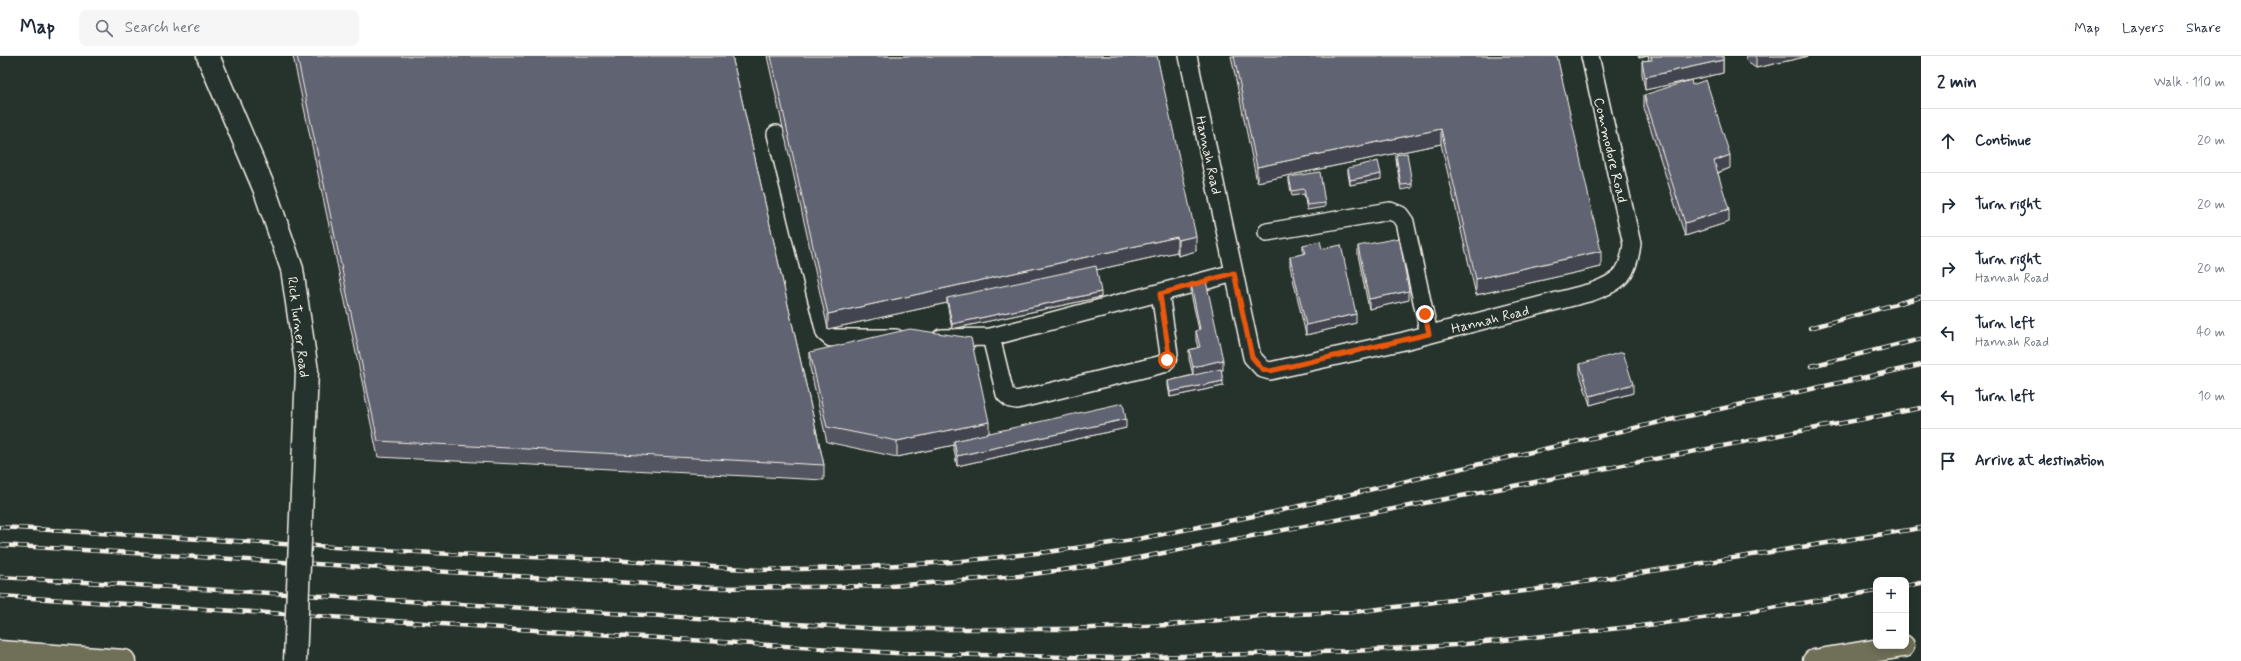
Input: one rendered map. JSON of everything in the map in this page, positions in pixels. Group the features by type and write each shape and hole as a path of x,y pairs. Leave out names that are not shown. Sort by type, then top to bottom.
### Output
{"highway":[{"path":"1909,645 1921,643"},
{"path":"1814,661 1887,649"},
{"path":"0,652 124,661"}],"street":[{"name":"Rick Turner Road","path":"208,56 264,188 292,269 307,371 295,661"}],"lane":[{"name":"Hannah Road","path":"1188,56 1252,357 1262,369 1270,371 1429,334 1592,292 1606,286 1626,271 1629,265 1632,244"},
{"name":"Commodore Road","path":"1590,56 1632,244"},
{"path":"776,134 826,333 830,338 991,337 1160,294 1234,273"},
{"path":"1267,232 1390,211 1396,212 1405,222 1429,334"},
{"path":"991,337 1003,389 1011,399 1029,397 1163,364 1167,360 1169,354 1160,294"}],"building":[{"path":"297,56 732,56 824,465 378,441"},
{"path":"771,56 1157,56 1196,236 1178,240 1177,237 828,314"},
{"path":"1234,56 1557,56 1601,251 1476,279 1441,129 1257,167"},
{"path":"1651,56 1723,56 1723,60 1645,77 1642,61 1652,60"},
{"path":"1691,80 1692,85 1706,80 1730,155 1714,161 1729,209 1685,223 1644,95"},
{"path":"1407,153 1412,184 1401,185 1396,155"},
{"path":"1378,161 1381,174 1350,180 1348,168"},
{"path":"1320,172 1325,203 1307,205 1304,189 1292,191 1289,177"},
{"path":"1399,238 1409,291 1369,299 1358,246"},
{"path":"1320,241 1322,249 1341,245 1356,314 1306,325 1290,257 1306,253 1303,245"},
{"path":"1096,266 1101,292 952,324 947,298"},
{"path":"1206,281 1223,360 1193,367 1189,350 1200,347 1196,331 1200,329 1191,284"},
{"path":"910,329 971,338 989,422 897,441 827,427 810,352"},
{"path":"1623,352 1633,384 1590,396 1580,364"},
{"path":"1221,369 1223,381 1170,392 1168,381"},
{"path":"1123,403 1126,419 957,456 954,441"}],"railway":[{"path":"1810,328 1921,297"},
{"path":"1811,366 1921,339"},
{"path":"0,527 451,554 611,560 759,570 844,568 953,562 1047,552 1133,540 1274,512 1656,423 1921,365"},
{"path":"0,545 716,588 891,586 1019,576 1106,564 1921,408"},
{"path":"0,577 882,629 1067,629 1169,625 1270,615 1354,612 1533,590 1921,528"},
{"path":"1909,585 1921,583"},
{"path":"0,596 895,653 1115,658 1354,651 1456,645 1640,626 1741,613 1873,591"}],"route":[{"path":"1167,360 1169,354 1160,294 1234,273 1252,357 1256,364 1262,369 1270,371 1429,334 1425,314"}]}
